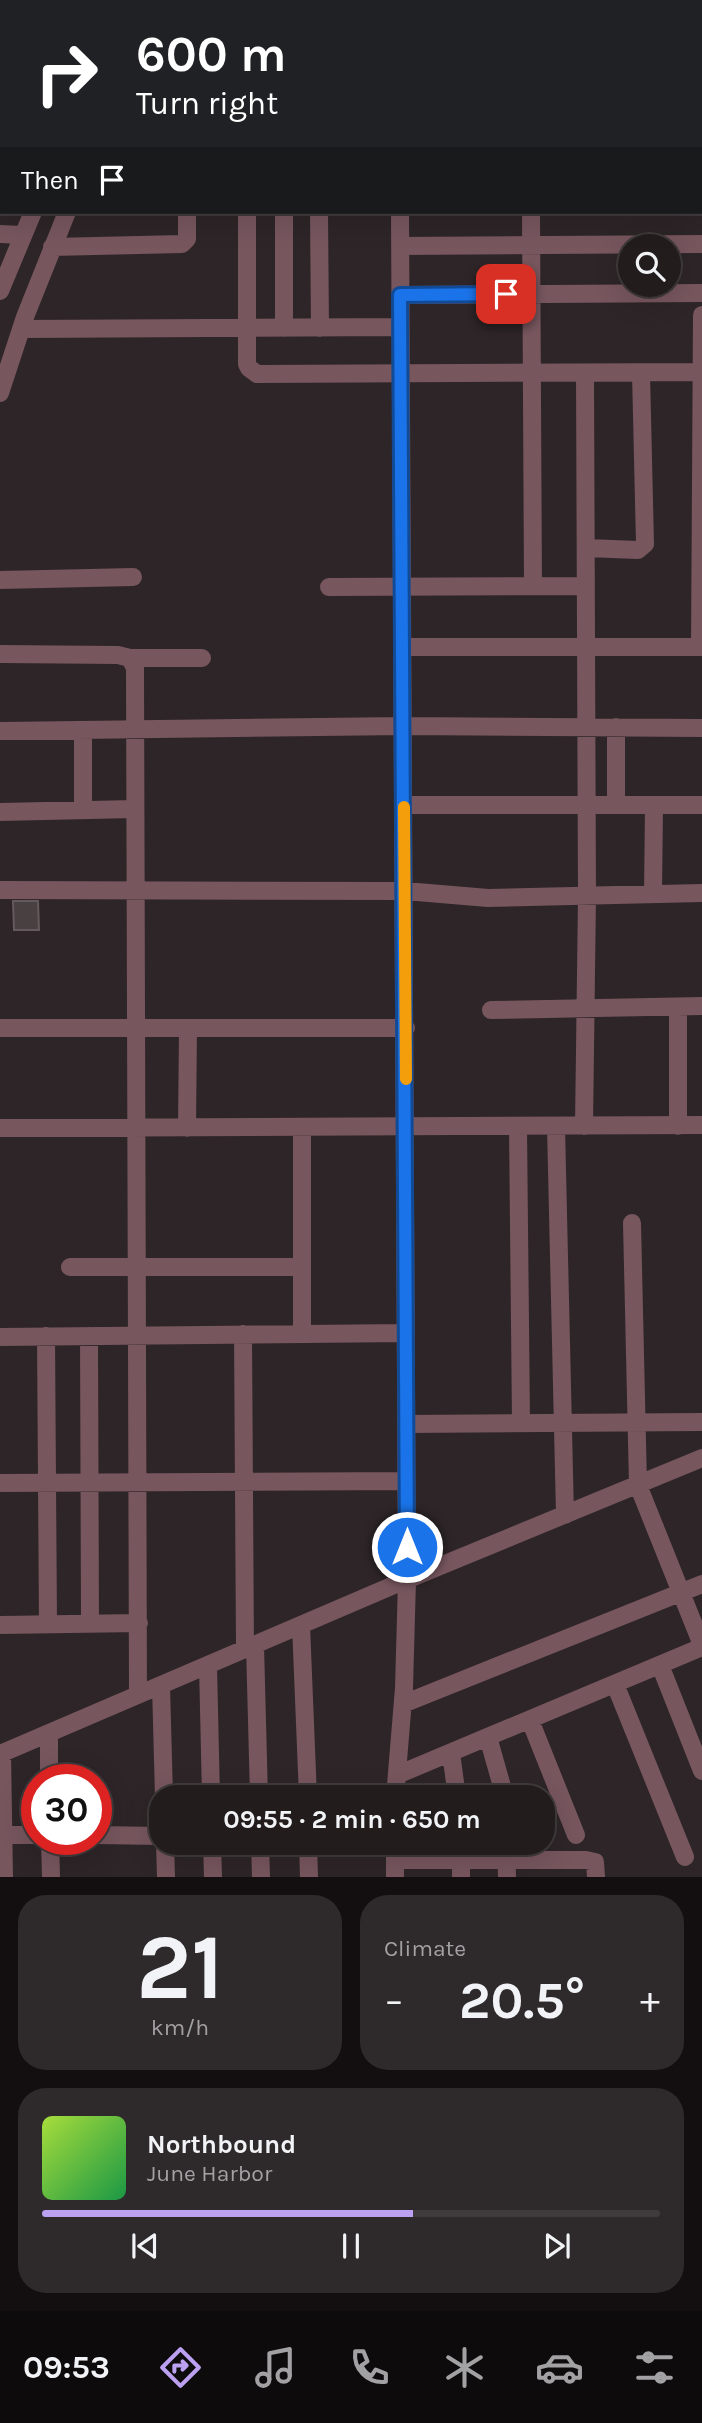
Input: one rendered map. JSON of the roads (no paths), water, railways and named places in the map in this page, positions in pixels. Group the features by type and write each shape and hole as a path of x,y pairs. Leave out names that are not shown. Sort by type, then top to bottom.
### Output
{"street":[{"path":"0,291 32,214"},
{"path":"0,393 21,330 66,214"},
{"path":"52,247 182,244 187,239 187,214"},
{"path":"247,214 245,328 248,369 257,374 401,376 701,372"},
{"path":"284,214 284,328"},
{"path":"319,214 320,328"},
{"path":"396,1785 403,1704 407,1580 400,214"},
{"path":"531,214 533,586"},
{"path":"0,234 21,235"},
{"path":"400,246 702,244"},
{"path":"400,295 702,293"},
{"path":"403,647 701,647 702,315"},
{"path":"21,330 400,327"},
{"path":"584,1126 587,897 585,373"},
{"path":"586,548 638,550 645,544 641,373"},
{"path":"0,580 133,577"},
{"path":"329,587 586,586"},
{"path":"0,654 202,657"},
{"path":"130,658 135,668 136,730 134,808 138,1695"},
{"path":"0,732 404,726 702,728"},
{"path":"616,727 616,805"},
{"path":"83,730 83,810"},
{"path":"404,805 702,805"},
{"path":"653,894 654,805"},
{"path":"0,812 134,808"},
{"path":"0,890 405,891 488,898 702,893"},
{"path":"491,1010 702,1006"},
{"path":"678,1007 678,1126"},
{"path":"0,1028 405,1028"},
{"path":"187,1128 188,1028"},
{"path":"0,1128 702,1125"},
{"path":"518,1127 521,1423"},
{"path":"556,1127 566,1423 565,1515"},
{"path":"302,1128 302,1334"},
{"path":"397,1775 702,1646 638,1485 632,1223"},
{"path":"71,1267 302,1267"},
{"path":"0,1337 406,1333"},
{"path":"243,1335 244,1482 258,1785"},
{"path":"46,1336 48,1625"},
{"path":"89,1336 90,1624"},
{"path":"406,1424 702,1422"},
{"path":"4,1877 1,1754 407,1580 702,1458"},
{"path":"0,1483 407,1481"},
{"path":"403,1704 702,1584"},
{"path":"0,1625 139,1623"},
{"path":"301,1625 308,1785"},
{"path":"208,1665 211,1785"},
{"path":"660,1665 702,1771"},
{"path":"615,1684 685,1857"},
{"path":"161,1685 164,1785"},
{"path":"530,1720 576,1835"},
{"path":"49,1733 50,1764"},
{"path":"488,1737 502,1785"},
{"path":"451,1753 455,1785"},
{"path":"4,1835 21,1835"},
{"path":"112,1835 149,1836"},
{"path":"50,1855 51,1877"},
{"path":"165,1855 166,1877"},
{"path":"212,1855 213,1877"},
{"path":"260,1855 261,1877"},
{"path":"308,1855 309,1877"},
{"path":"395,1860 461,1869 553,1869 595,1862 596,1877"}]}
